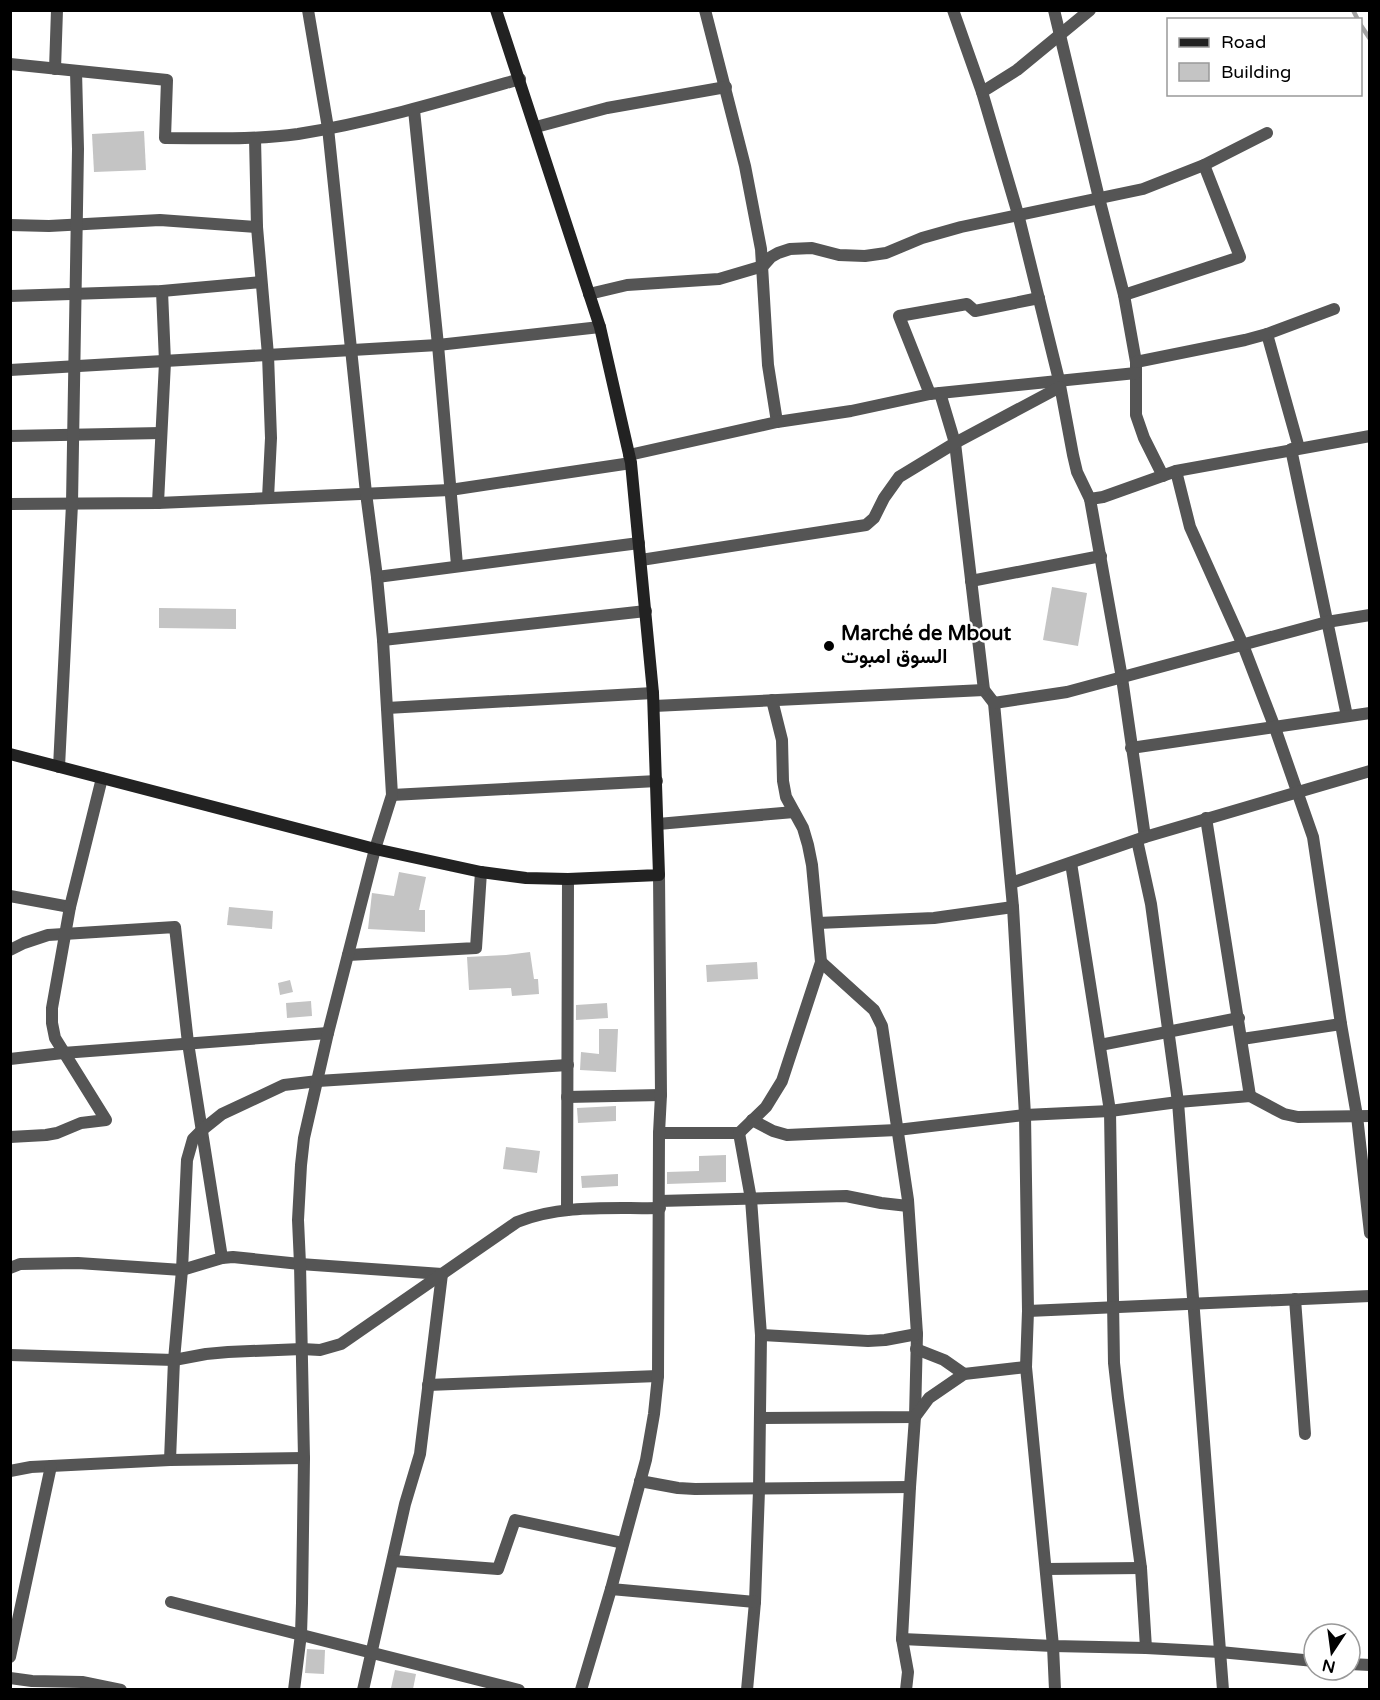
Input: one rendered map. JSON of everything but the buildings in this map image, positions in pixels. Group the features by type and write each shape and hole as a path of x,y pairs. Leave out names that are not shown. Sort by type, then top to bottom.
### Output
{"main road":[{"path":"10,754 375,849 481,872 526,878 568,879 659,875 654,706 630,459 600,327 496,10"}],"street":[{"path":"55,69 57,10"},
{"path":"294,1689 301,1634 304,1458 298,1220 301,1164 304,1138 328,1033 375,849 392,795 377,577 350,350 328,128 308,10"},
{"path":"705,10 745,166 763,266 768,365 777,422"},
{"path":"953,10 982,92 1018,214 1060,384 1077,472 1090,499 1122,678 1141,838 1178,1102 1223,1689"},
{"path":"1054,10 1098,198 1124,295 1136,367 1136,415 1144,438 1163,476"},
{"path":"982,92 1017,70 1090,10"},
{"path":"10,64 167,80 165,138 255,138 297,134 414,110 520,79"},
{"path":"59,767 72,504 78,149 76,71"},
{"path":"536,128 607,108 726,87"},
{"path":"414,110 457,565"},
{"path":"590,294 627,285 719,279 763,266 771,257 790,249 812,248 839,255 875,256 931,235 1018,214 1143,189 1204,165 1267,133"},
{"path":"255,138 257,227 268,355 271,438 268,498"},
{"path":"1124,295 1240,257 1204,165"},
{"path":"10,225 50,226 160,220 257,227"},
{"path":"10,296 162,291 261,282"},
{"path":"158,503 165,362 162,291"},
{"path":"1039,298 975,311 967,304 899,316 955,443 984,690 994,704 1013,907 1025,1115 1028,1311 1026,1368 1053,1646 1055,1689"},
{"path":"10,504 158,503 450,490 630,459 777,422 851,411 935,394 1060,384 1267,334 1334,309"},
{"path":"10,370 438,345 600,327"},
{"path":"1267,334 1295,449 1347,716"},
{"path":"641,560 866,525 874,518 898,477 1060,384"},
{"path":"10,436 161,433"},
{"path":"1090,499 1103,497 1176,471 1370,436"},
{"path":"1176,471 1190,527 1243,645 1313,837 1341,1024 1363,1116 1370,1233"},
{"path":"377,577 639,543"},
{"path":"971,581 1101,556"},
{"path":"383,640 646,611"},
{"path":"994,704 1067,692 1327,622 1370,615"},
{"path":"654,706 984,690"},
{"path":"387,708 653,693"},
{"path":"659,1133 739,1133 766,1107 782,1082 822,962 808,845 803,828 786,796 783,781 782,740 772,700"},
{"path":"1131,748 1370,712"},
{"path":"1011,883 1141,838 1370,771"},
{"path":"10,1137 46,1135 81,1124 106,1120 63,1053 55,1038 52,1023 52,1008 70,907 102,778"},
{"path":"392,795 657,781"},
{"path":"658,824 794,812"},
{"path":"1206,818 1250,1096"},
{"path":"1071,863 1110,1111 1114,1363 1141,1568 1146,1648"},
{"path":"348,955 476,948 481,872"},
{"path":"581,1689 640,1481 653,1422 658,1376 661,1095 659,875"},
{"path":"567,1209 568,879"},
{"path":"10,896 70,907"},
{"path":"818,923 934,918 1013,907"},
{"path":"10,950 48,935 175,927 188,1043 222,1258"},
{"path":"822,962 874,1010 882,1026 908,1206 916,1349 915,1417 903,1639 908,1672 906,1689"},
{"path":"1100,1045 1239,1018"},
{"path":"1242,1040 1341,1024"},
{"path":"10,1059 328,1033"},
{"path":"170,1460 187,1160 193,1139 202,1130 222,1114 284,1085 568,1065"},
{"path":"567,1097 661,1095"},
{"path":"752,1120 773,1131 788,1135 897,1130 1025,1115 1110,1111 1250,1096 1284,1114 1298,1117 1363,1116"},
{"path":"739,1133 751,1199 761,1335 755,1602 747,1689"},
{"path":"10,1355 174,1360 206,1354 320,1350 341,1344 518,1222 547,1212 751,1199 846,1196 908,1206"},
{"path":"10,1268 20,1264 78,1263 182,1270 233,1257 442,1274"},
{"path":"363,1689 405,1504 420,1454 442,1274"},
{"path":"1028,1311 1370,1296"},
{"path":"1295,1299 1305,1434"},
{"path":"761,1335 868,1341 916,1334"},
{"path":"916,1349 944,1359 964,1374"},
{"path":"915,1417 929,1398 964,1374 1026,1368"},
{"path":"428,1385 658,1376"},
{"path":"760,1418 915,1417"},
{"path":"10,1471 31,1467 170,1460 304,1458"},
{"path":"10,1657 51,1466"},
{"path":"640,1481 695,1489 910,1487"},
{"path":"393,1561 498,1569 515,1520 623,1543"},
{"path":"1046,1569 1141,1568"},
{"path":"611,1589 755,1602"},
{"path":"171,1602 301,1634 370,1654 519,1689"},
{"path":"903,1639 1146,1648 1302,1660"},
{"path":"10,1678 46,1682 82,1682 121,1689"}],"waterway":[{"path":"1353,10 1357,18"},
{"path":"1362,27 1370,39"}],"place":[{"name":"Marché de Mbout السوق امبوت","path":"829,646"}]}
